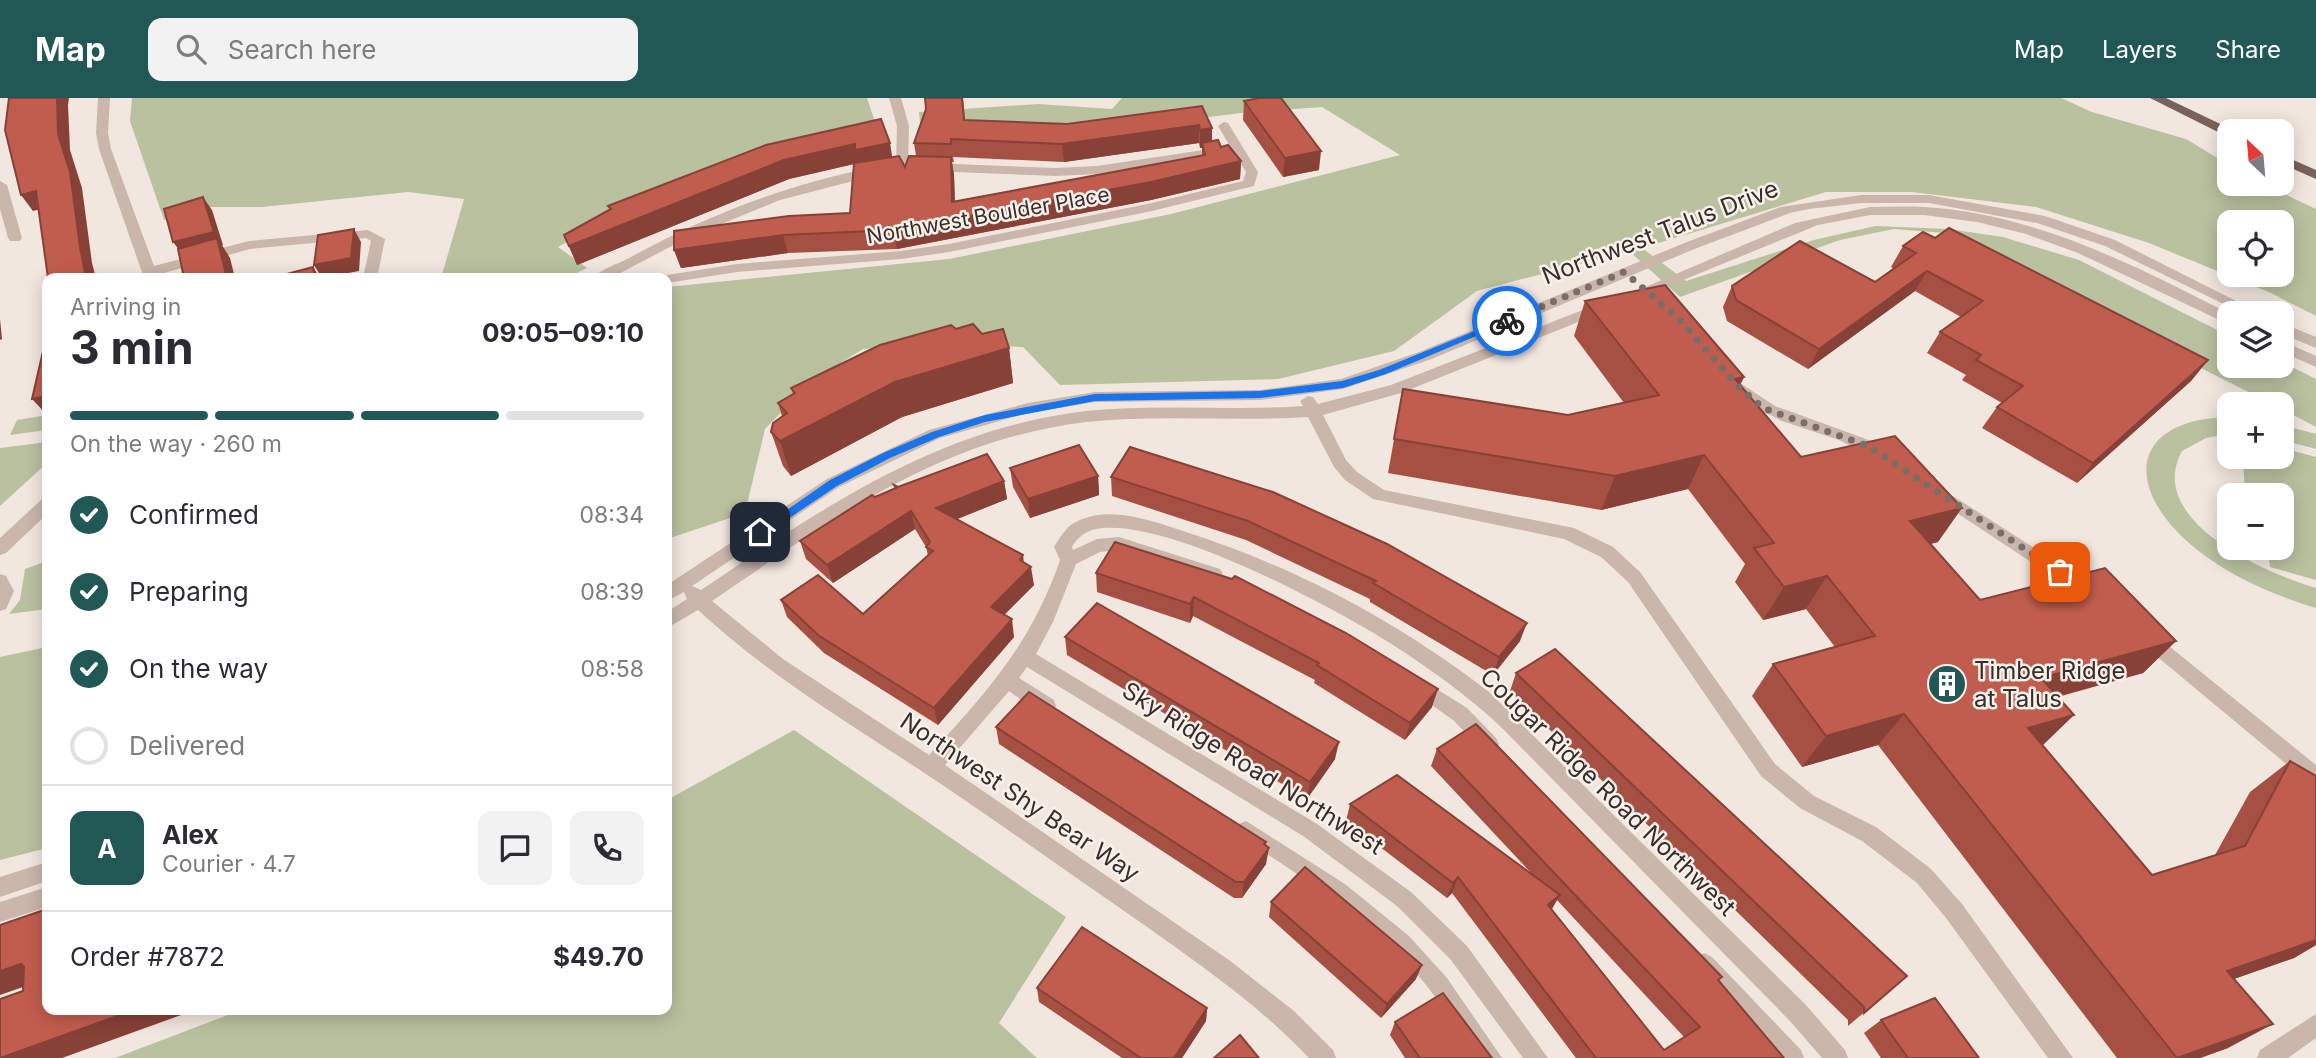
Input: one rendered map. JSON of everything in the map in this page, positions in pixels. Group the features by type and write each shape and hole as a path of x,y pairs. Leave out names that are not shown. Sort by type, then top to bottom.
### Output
{"main road":[{"path":"2156,98 2217,128"},
{"path":"2294,165 2316,175"}],"street":[{"path":"104,98 105,149 149,273"},
{"path":"895,98 903,126 902,167"},
{"name":"Northwest Boulder Place","path":"672,278 764,265 901,255 1042,231 1249,183 1252,172 1224,126"},
{"path":"616,273 680,237 779,195 848,176 902,167 1069,171 1135,165 1237,149"},
{"path":"0,186 15,238"},
{"name":"Northwest Talus Drive","path":"675,589 833,483 935,434 985,419 1095,397 1304,391 1383,372 1624,272 1786,210 1861,199 1929,199 2003,210 2073,229 2144,258 2229,301"},
{"name":"Northwest Talus Drive","path":"672,618 850,499 900,472 970,443 1072,419 1128,414 1241,415 1312,411 1392,391 1813,222 1861,214 1926,212 1999,224 2081,248 2134,270 2217,313"},
{"path":"157,273 249,245 368,234 378,239 371,273"},
{"path":"1624,272 1662,303"},
{"path":"2294,333 2316,343"},
{"path":"2294,352 2316,362"},
{"path":"1723,370 1749,398 1763,408 1841,434 1868,446 1891,461"},
{"path":"1304,391 1340,463 1351,476 1379,495 1568,533 1607,552 1622,564 1634,577 1768,770 1807,802 1869,834 1924,876 1954,911 2062,1058"},
{"path":"1925,483 2099,600"},
{"path":"0,548 42,509"},
{"name":"Cougar Ridge Road Northwest","path":"1027,657 1058,598 1069,560 1063,547 1075,533 1103,521 1131,521 1242,557 1316,592 1469,687 1798,1013 1837,1058"},
{"path":"1069,560 1097,546 1119,543 1235,583"},
{"path":"0,581 5,591 0,604"},
{"name":"Northwest Shy Bear Way","path":"675,589 700,601 736,634 824,698 931,767 1234,976 1294,1024 1325,1058"},
{"path":"2139,631 2316,777"},
{"path":"931,767 1009,681 1027,657"},
{"name":"Sky Ridge Road Northwest","path":"1027,657 1310,830 1404,899 1459,953 1537,1058"},
{"name":"Cougar Ridge Road Northwest","path":"1401,675 1460,714 1506,761"},
{"path":"1009,681 1068,718"},
{"path":"1232,821 1326,880 1378,923 1421,964 1491,1058"},
{"path":"0,887 42,874"},
{"path":"0,912 42,899"},
{"path":"1687,947 1794,1058"},
{"path":"2268,1058 2316,1026"}],"green space":[{"path":"132,98 867,98 879,134 603,222 558,247 587,268 576,273 442,273 464,199 408,192 262,207 211,207 164,220 130,121"},
{"path":"1122,98 2061,98 2092,112 2186,139 2217,158 2217,196 2288,196 2316,209 2316,316 2294,305 2294,301 2287,301 2256,287 2294,287 2294,210 2217,210 2217,271 2149,243 2036,207 1912,192 1826,192 1642,248 1686,281 1814,240 1875,226 1948,229 2003,237 2079,260 2217,330 2217,376 1948,240 1945,233 1894,229 1840,240 1680,297 1629,251 1477,291 1394,351 1278,379 1060,385 1023,347 940,343 863,349 814,379 765,429 745,513 672,537 672,287 949,259 1171,214 1400,155 1322,107 1241,113 1112,129 921,134 919,112 1038,104 1112,109"},
{"path":"2294,368 2316,379 2316,427 2294,415 2294,392 2248,392 2221,378 2294,378"},
{"path":"42,416 42,431 10,435 17,420"},
{"path":"2217,418 2217,436 2206,438 2182,451 2175,476 2180,500 2195,521 2217,541 2217,560 2248,560 2316,588 2316,608 2265,590 2218,565 2189,543 2168,521 2153,499 2147,478 2148,459 2156,442 2173,429 2197,421"},
{"path":"2294,428 2316,434 2316,449 2294,443"},
{"path":"42,443 42,468 0,506 0,448"},
{"path":"2294,451 2316,457 2316,580 2270,567 2269,560 2294,560 2294,483 2244,483 2244,469 2294,469"},
{"path":"42,563 42,610 9,614 20,600 25,569"},
{"path":"42,648 42,849 0,860 0,657"},
{"path":"794,730 1066,917 999,1023 1037,1058 115,1058 228,1015 672,1015 672,797"}],"building":[{"path":"9,98 57,98 58,134 70,172 85,273 47,273 36,191 21,195 5,130"},
{"path":"925,98 962,98 964,120 1067,124 1202,106 1212,128 1200,130 1199,125 1062,144 951,139 951,144 914,143 926,109"},
{"path":"1281,98 1321,151 1285,158 1244,101"},
{"path":"881,119 890,143 855,150 855,144 784,160 569,246 564,235 611,209 608,206 766,145"},
{"path":"1218,140 1221,147 1228,145 1241,161 1151,182 894,230 783,235 674,250 674,231 789,216 850,213 854,163 899,156 905,167 909,156 951,157 952,202 1205,155 1202,143"},
{"path":"203,197 214,232 173,242 164,209"},
{"path":"1949,228 2208,360 2093,463 1997,407 2023,386 1976,360 1981,355 1940,332 1983,301 1927,271 1819,349 1736,300 1732,286 1800,241 1875,282 1916,253 1903,246 1923,232 1935,238"},
{"path":"354,229 351,258 314,265 318,235"},
{"path":"217,238 226,273 183,273 178,249"},
{"path":"313,267 314,273 291,273"},
{"name":"Timber Ridge at Talus","path":"1665,285 1744,377 1735,379 1801,457 1895,436 1962,508 1910,521 1980,600 2105,568 2176,641 2041,678 2074,715 2028,728 2152,875 2245,846 2290,761 2316,776 2316,940 2227,971 2273,1024 2177,1058 1904,714 1826,736 1773,664 1875,636 1827,576 1784,587 1754,548 1774,543 1704,455 1615,476 1394,439 1403,389 1568,415 1659,395 1585,301"},
{"path":"973,324 982,334 1003,329 1009,348 895,382 780,441 771,432 773,423 787,413 778,403 795,393 791,388 880,345 951,325 956,329"},
{"path":"42,356 42,397 32,399"},
{"path":"1079,445 1098,476 1028,499 1010,468"},
{"path":"1130,447 1273,492 1387,544 1527,623 1499,657 1373,583 1376,581 1248,521 1111,477"},
{"path":"987,454 1004,481 936,508 1023,555 1020,560 1031,567 991,607 1012,619 934,708 818,635 781,600 818,575 863,614 933,551 926,547 930,542 911,511 827,565 800,541 872,495 875,497 896,488 894,485 898,487"},
{"path":"1115,542 1232,579 1235,576 1346,633 1438,689 1410,723 1317,665 1319,663 1194,597 1190,604 1096,573"},
{"path":"1097,603 1339,742 1310,782 1065,637"},
{"path":"1555,649 1907,976 1864,1013 1864,1007 1516,673"},
{"path":"1029,692 1266,842 1264,844 1269,848 1244,882 1236,882 996,727"},
{"path":"1476,724 1722,977 1718,980 1784,1058 1596,1058 1458,877 1453,883 1350,804 1397,775 1560,895 1548,905 1664,1050 1700,1027 1437,749"},
{"path":"1305,867 1422,965 1387,1004 1271,902"},
{"path":"42,911 42,1015 120,1015 0,1058 0,999 23,991 24,967 21,964 0,971 0,925"},
{"path":"1082,927 1207,1008 1174,1058 1141,1058 1037,988"},
{"path":"1443,993 1492,1058 1420,1058 1395,1022"},
{"path":"1935,998 1979,1058 1908,1058 1881,1020"},
{"path":"1240,1035 1259,1058 1214,1058"}],"way so far":[{"path":"1507,321 1624,272 1678,318 1749,398 1763,408 1868,446 2060,572"}],"place":[{"name":"Timber Ridge at Talus","path":"1947,684"}],"route":[{"path":"760,532 833,483 935,434 985,419 1028,408 1095,397 1260,395 1343,384 1383,372 1507,321"}]}
